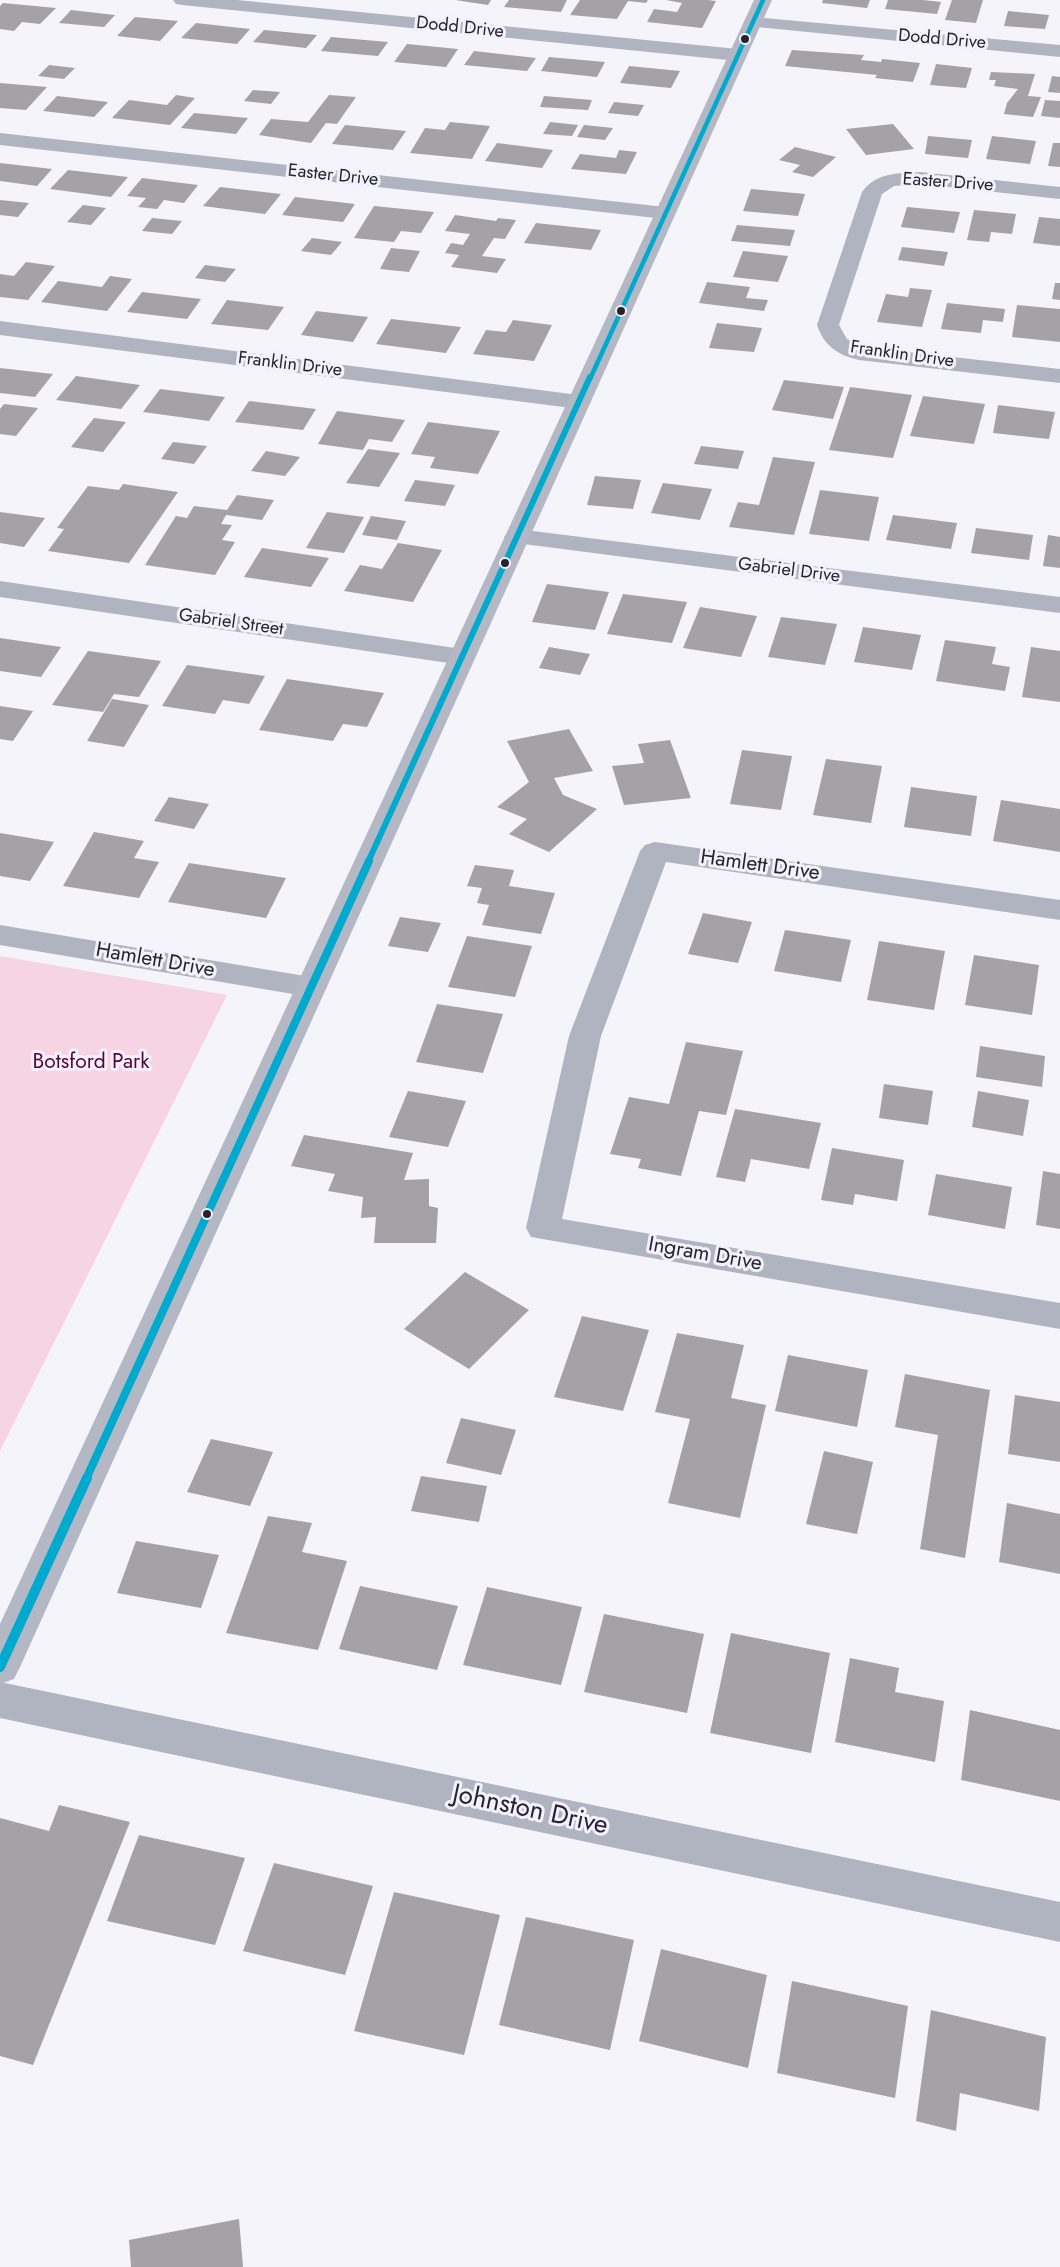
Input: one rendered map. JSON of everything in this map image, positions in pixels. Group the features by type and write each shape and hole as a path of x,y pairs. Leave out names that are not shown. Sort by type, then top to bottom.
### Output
{"main road":[{"path":"0,1667 758,11"}],"street":[{"name":"Dodd Drive","path":"182,0 738,55"},
{"name":"Dodd Drive","path":"758,11 1060,51"},
{"name":"Easter Drive","path":"0,139 665,213"},
{"name":"Easter Drive","path":"850,256 872,192 885,182 920,178 1060,193"},
{"name":"Franklin Drive","path":"850,256 828,325 831,335 840,346 859,352 1060,376"},
{"name":"Franklin Drive","path":"0,328 579,402"},
{"name":"Gabriel Drive","path":"517,537 1060,605"},
{"name":"Gabriel Street","path":"0,589 462,657"},
{"name":"Hamlett Drive","path":"585,1036 655,851 1060,910"},
{"name":"Hamlett Drive","path":"0,935 311,987"},
{"name":"Ingram Drive","path":"585,1036 543,1228 1060,1316"},
{"name":"Johnston Drive","path":"0,1700 1060,1922"}],"green space":[{"name":"Botsford Park","path":"0,956 227,995 0,1451"}],"building":[{"path":"455,0 491,0 488,5"},
{"path":"509,0 567,0 561,12 504,7"},
{"path":"580,0 648,0 646,3 628,1 617,19 570,15"},
{"path":"666,0 716,1 702,28 647,22 654,9 677,12 682,3"},
{"path":"823,0 870,0 867,8 822,3"},
{"path":"888,0 941,2 937,14 885,9"},
{"path":"952,0 983,0 976,23 945,20"},
{"path":"3,3 56,8 40,24 22,22 14,31 0,29 0,6"},
{"path":"71,10 115,15 104,27 59,23"},
{"path":"1008,11 1049,15 1045,29 1004,26"},
{"path":"135,17 178,21 160,41 117,36"},
{"path":"196,23 250,29 237,44 181,38"},
{"path":"264,30 317,35 306,48 253,42"},
{"path":"331,37 388,42 378,56 321,51"},
{"path":"407,44 458,49 446,67 394,62"},
{"path":"792,50 864,55 861,60 881,62 882,59 920,63 913,82 875,78 877,75 785,66"},
{"path":"474,51 536,58 527,71 464,65"},
{"path":"549,57 605,62 597,77 541,71"},
{"path":"936,64 972,68 966,88 930,85"},
{"path":"49,65 75,68 64,79 38,76"},
{"path":"629,66 680,71 671,88 620,83"},
{"path":"991,72 1035,74 1028,96 1041,97 1033,117 1004,114 1007,103 1018,89 994,86 996,80 989,80"},
{"path":"1052,76 1060,77 1060,93 1048,92"},
{"path":"0,83 47,87 26,110 0,108"},
{"path":"253,90 280,92 271,104 244,101"},
{"path":"176,95 195,98 170,125 112,118 129,100 167,105"},
{"path":"329,95 356,97 337,124 326,123 311,143 259,135 271,119 308,122"},
{"path":"57,96 108,102 94,117 43,111"},
{"path":"544,96 592,100 588,110 540,107"},
{"path":"1045,100 1060,101 1060,118 1041,116"},
{"path":"614,102 644,105 638,116 608,113"},
{"path":"194,113 248,118 236,134 181,128"},
{"path":"450,122 490,126 472,159 410,153 425,128 445,130"},
{"path":"550,122 578,125 572,136 543,134"},
{"path":"893,124 914,149 866,155 846,129"},
{"path":"345,125 406,131 393,150 332,144"},
{"path":"584,125 613,128 605,140 577,137"},
{"path":"928,136 972,140 968,158 925,154"},
{"path":"992,136 1036,141 1030,164 986,159"},
{"path":"497,143 553,150 542,168 485,161"},
{"path":"1053,143 1060,143 1060,167 1048,166"},
{"path":"795,147 836,157 813,177 792,172 800,165 779,160"},
{"path":"619,150 637,152 626,174 571,169 580,154 616,158"},
{"path":"0,163 52,169 37,186 0,181"},
{"path":"68,170 128,177 111,197 50,189"},
{"path":"142,178 198,185 184,203 164,200 157,209 138,207 146,198 127,196"},
{"path":"220,187 281,194 265,214 203,206"},
{"path":"751,189 805,194 798,216 743,211"},
{"path":"295,197 355,204 343,222 282,215"},
{"path":"0,200 29,203 18,217 0,215"},
{"path":"83,205 106,208 91,225 67,222"},
{"path":"374,206 434,212 421,233 401,231 394,242 354,238"},
{"path":"907,207 960,212 954,233 901,227"},
{"path":"974,210 1016,214 1012,234 991,232 989,242 967,240"},
{"path":"455,215 496,221 498,218 516,220 505,239 494,238 482,256 506,259 497,273 451,267 459,255 445,253 451,243 463,245 470,234 445,231"},
{"path":"1039,217 1060,219 1060,246 1033,243"},
{"path":"152,218 182,221 172,234 142,231"},
{"path":"536,223 601,230 591,250 524,243"},
{"path":"737,225 795,230 790,246 731,241"},
{"path":"312,238 342,242 331,255 301,251"},
{"path":"902,247 948,252 944,266 898,260"},
{"path":"391,248 420,251 409,272 380,269"},
{"path":"743,251 788,256 778,282 733,277"},
{"path":"26,262 55,266 28,300 0,297 0,274 14,276"},
{"path":"205,265 236,269 225,282 195,278"},
{"path":"110,276 132,279 107,311 41,302 58,281 102,287"},
{"path":"707,282 750,287 746,298 768,300 764,311 699,303"},
{"path":"1055,283 1060,283 1060,300 1052,299"},
{"path":"910,288 932,290 922,327 877,322 886,294 908,297"},
{"path":"142,292 201,299 187,319 127,312"},
{"path":"227,300 284,307 268,330 211,324"},
{"path":"947,303 1005,309 1003,322 983,320 981,333 941,329"},
{"path":"1017,305 1060,309 1060,342 1012,337"},
{"path":"316,311 368,317 353,342 301,335"},
{"path":"391,319 461,327 446,353 376,344"},
{"path":"513,320 552,325 534,361 473,354 486,330 506,332"},
{"path":"717,323 762,328 754,352 709,348"},
{"path":"0,368 53,374 35,397 0,393"},
{"path":"76,376 140,385 121,409 56,400"},
{"path":"784,380 844,387 833,419 772,410"},
{"path":"850,387 912,395 893,458 829,450"},
{"path":"160,389 225,397 209,421 143,412"},
{"path":"923,396 985,404 974,444 910,436"},
{"path":"249,401 316,409 303,430 235,422"},
{"path":"4,404 38,408 16,436 0,434 0,409"},
{"path":"998,405 1055,412 1049,439 993,433"},
{"path":"337,411 405,420 392,442 369,439 363,450 318,444"},
{"path":"94,418 126,422 103,452 71,447"},
{"path":"428,422 500,431 478,474 430,468 435,457 411,454"},
{"path":"173,442 207,446 194,464 161,459"},
{"path":"701,446 744,451 738,469 694,464"},
{"path":"368,449 400,453 379,487 346,483"},
{"path":"266,451 300,457 285,476 251,471"},
{"path":"773,457 815,462 794,535 729,527 738,502 759,505"},
{"path":"595,476 641,480 633,509 587,505"},
{"path":"415,480 455,485 445,506 404,501"},
{"path":"663,483 712,489 700,520 651,513"},
{"path":"123,484 178,492 129,563 48,551 64,529 57,528 88,486 119,490"},
{"path":"820,490 879,497 869,541 809,534"},
{"path":"237,495 274,500 262,520 226,515 221,524 232,525 222,540 235,542 215,575 145,565 176,516 187,518 194,506 227,510"},
{"path":"0,512 45,518 24,547 0,543"},
{"path":"327,512 364,517 344,553 306,548"},
{"path":"893,515 957,523 951,549 886,540"},
{"path":"371,516 406,521 397,540 362,535"},
{"path":"976,528 1033,535 1029,560 971,553"},
{"path":"1048,535 1060,537 1060,568 1043,566"},
{"path":"398,543 442,550 413,602 344,591 360,565 382,569"},
{"path":"262,548 329,558 311,587 244,577"},
{"path":"547,584 609,592 595,630 532,622"},
{"path":"623,594 687,602 672,643 607,634"},
{"path":"700,607 757,616 741,657 683,648"},
{"path":"781,617 837,624 825,665 768,657"},
{"path":"863,627 921,635 912,670 854,662"},
{"path":"0,638 61,647 41,677 0,671"},
{"path":"945,640 996,647 992,664 1010,667 1005,691 936,681"},
{"path":"549,647 590,654 580,675 539,668"},
{"path":"1031,647 1060,651 1060,702 1022,697"},
{"path":"88,651 161,661 139,697 114,694 103,712 52,705"},
{"path":"187,665 265,676 249,704 223,700 215,714 162,706"},
{"path":"287,679 384,693 367,727 343,724 333,741 259,730"},
{"path":"112,699 149,705 124,747 87,741"},
{"path":"0,706 33,711 13,741 0,739"},
{"path":"569,729 593,771 554,778 563,795 597,809 549,852 509,834 527,819 497,807 529,782 507,741"},
{"path":"670,740 691,798 624,805 612,766 644,763 638,744"},
{"path":"742,750 792,756 781,810 730,804"},
{"path":"826,759 882,766 871,823 813,815"},
{"path":"911,787 977,796 971,836 904,827"},
{"path":"169,797 209,804 194,829 154,821"},
{"path":"1001,800 1060,809 1060,852 993,841"},
{"path":"94,832 144,841 134,858 159,862 139,898 63,886"},
{"path":"0,833 54,842 30,881 0,876"},
{"path":"189,863 286,878 266,918 168,902"},
{"path":"475,865 514,870 509,886 555,893 541,934 482,925 489,905 477,903 482,888 467,886"},
{"path":"703,913 752,922 738,963 688,954"},
{"path":"400,917 441,923 428,952 388,946"},
{"path":"785,930 851,940 841,982 774,971"},
{"path":"467,936 532,946 515,997 448,987"},
{"path":"879,941 945,951 934,1010 867,1000"},
{"path":"974,955 1039,965 1032,1015 965,1005"},
{"path":"437,1004 503,1014 483,1073 416,1062"},
{"path":"686,1042 743,1051 726,1115 699,1111 681,1176 638,1168 641,1159 610,1154 629,1097 669,1104"},
{"path":"980,1046 1045,1056 1042,1087 976,1077"},
{"path":"884,1084 933,1091 928,1125 879,1118"},
{"path":"408,1091 466,1101 448,1147 389,1137"},
{"path":"978,1091 1029,1100 1023,1136 972,1127"},
{"path":"735,1109 821,1123 809,1169 751,1159 745,1182 716,1177"},
{"path":"304,1135 413,1153 404,1180 429,1179 429,1206 438,1208 436,1243 374,1243 376,1217 361,1218 363,1197 328,1191 335,1174 291,1166"},
{"path":"832,1148 904,1160 897,1201 855,1194 853,1205 821,1200"},
{"path":"1043,1171 1060,1174 1060,1229 1036,1225"},
{"path":"936,1174 1012,1187 1005,1229 928,1215"},
{"path":"465,1272 529,1310 469,1369 404,1329"},
{"path":"582,1316 649,1330 623,1411 554,1397"},
{"path":"677,1333 744,1345 731,1398 766,1405 740,1518 668,1503 690,1419 655,1412"},
{"path":"788,1355 868,1370 857,1427 775,1411"},
{"path":"905,1374 990,1390 965,1558 920,1549 938,1435 895,1427"},
{"path":"1015,1395 1060,1402 1060,1462 1008,1454"},
{"path":"461,1418 516,1430 501,1475 446,1463"},
{"path":"211,1439 273,1452 250,1506 187,1492"},
{"path":"824,1451 873,1462 857,1534 806,1524"},
{"path":"421,1476 487,1486 479,1522 411,1511"},
{"path":"1007,1503 1060,1514 1060,1574 999,1562"},
{"path":"268,1516 312,1523 302,1552 347,1561 318,1650 226,1633"},
{"path":"136,1541 219,1555 201,1608 117,1593"},
{"path":"360,1586 458,1606 437,1670 339,1649"},
{"path":"487,1587 582,1607 561,1685 463,1665"},
{"path":"604,1614 704,1634 687,1713 584,1692"},
{"path":"731,1633 830,1653 811,1753 710,1733"},
{"path":"850,1658 899,1668 895,1692 944,1701 935,1762 835,1742"},
{"path":"970,1710 1060,1730 1060,1801 961,1780"},
{"path":"59,1805 130,1822 33,2065 0,2056 0,1818 49,1831"},
{"path":"139,1835 245,1858 215,1945 107,1921"},
{"path":"274,1863 373,1886 345,1975 243,1951"},
{"path":"394,1892 500,1915 464,2055 354,2031"},
{"path":"526,1917 634,1940 610,2050 499,2025"},
{"path":"661,1949 767,1975 748,2068 639,2041"},
{"path":"792,1981 908,2006 895,2098 777,2073"},
{"path":"931,2010 1046,2037 1039,2111 960,2093 956,2131 916,2121"},
{"path":"239,2219 243,2267 131,2267 129,2240"}],"transit line":[{"path":"0,1667 763,0"}]}
